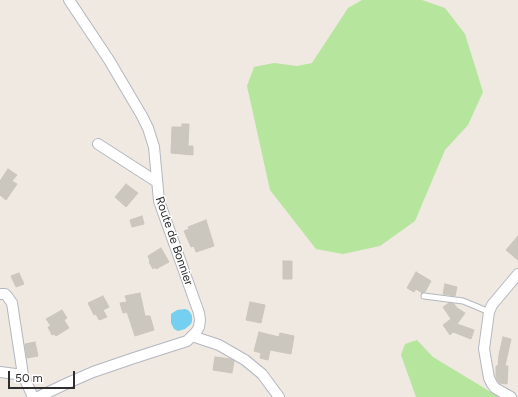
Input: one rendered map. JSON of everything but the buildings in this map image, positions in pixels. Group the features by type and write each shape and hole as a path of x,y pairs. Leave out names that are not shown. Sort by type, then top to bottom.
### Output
{"street":[{"name":"Route de Bonnier","path":"69,0 109,60 142,116 152,138 159,201 199,313 199,327 192,336"},
{"path":"98,144 157,182"},
{"path":"511,397 495,388 489,378 484,349 489,312 492,305 518,274"},
{"path":"0,294 5,294 8,296 12,303 23,376 33,397"},
{"path":"38,397 93,372 180,344 192,336 219,345 245,360 262,374 278,397"},
{"path":"0,372 23,376"}],"lane":[{"path":"424,296 463,302 489,312"}],"green space":[{"path":"362,0 422,0 445,8 465,34 483,92 468,125 445,150 415,221 380,246 343,254 316,249 270,190 247,86 254,67 274,63 297,66 312,63 348,8"},
{"path":"417,340 433,357 499,397 416,397 401,355 405,344"}],"water":[{"path":"185,309 190,312 192,321 191,324 185,329 178,331 174,329 171,323 171,314 177,310"}]}
